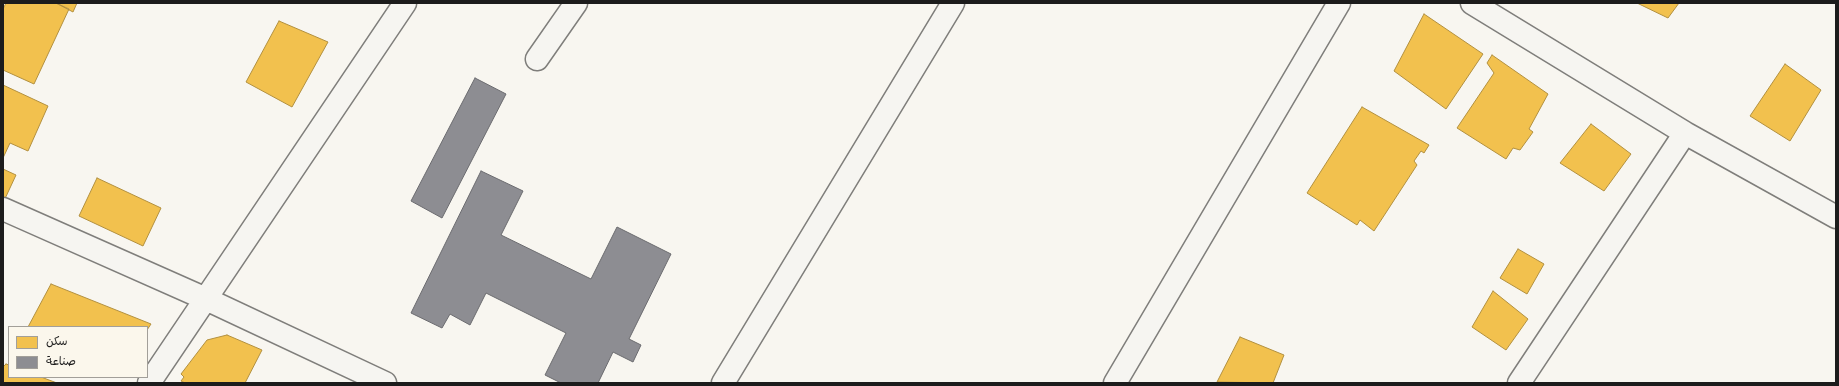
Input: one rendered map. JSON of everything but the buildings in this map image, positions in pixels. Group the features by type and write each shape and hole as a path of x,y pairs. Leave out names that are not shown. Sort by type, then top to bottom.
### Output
{"street":[{"path":"149,383 405,3"},
{"path":"537,59 576,3"},
{"path":"723,383 953,3"},
{"path":"1115,383 1339,3"},
{"path":"1472,3 1685,133 1836,217"},
{"path":"1519,383 1685,133"},
{"path":"3,209 206,299 385,383"}]}
